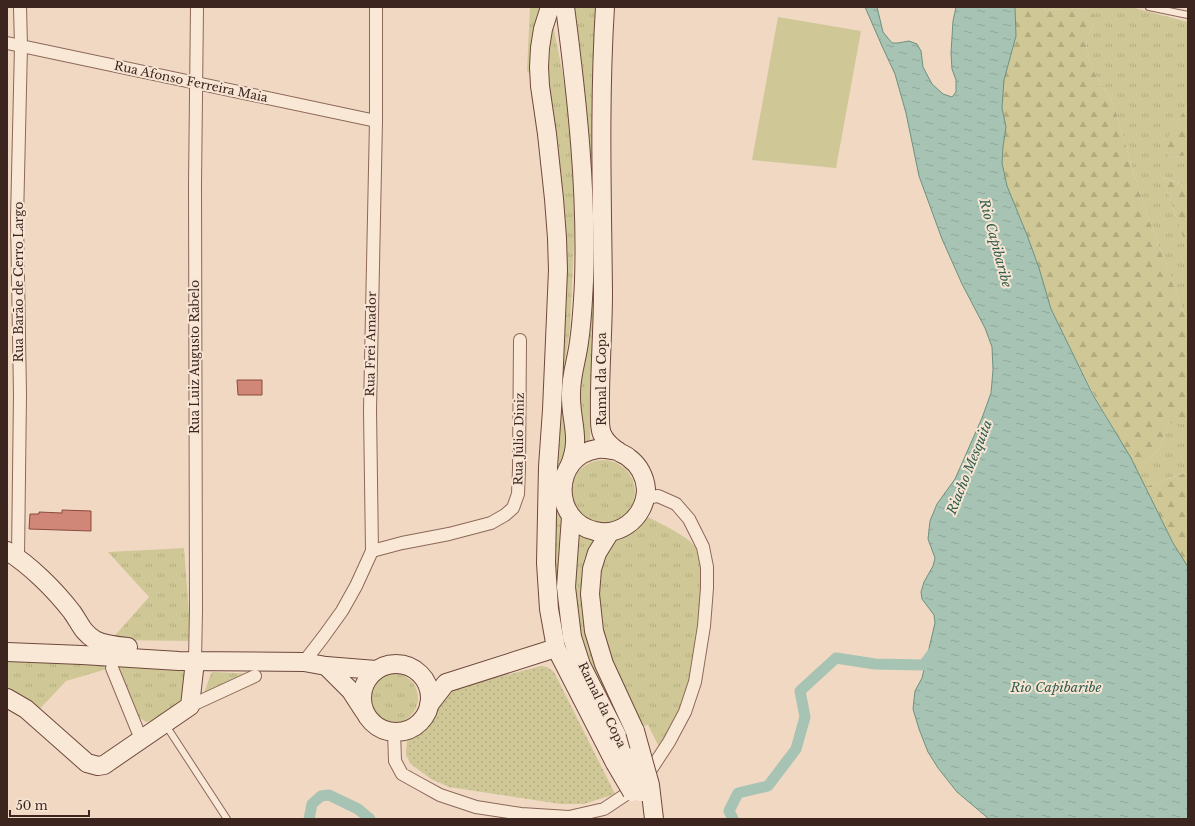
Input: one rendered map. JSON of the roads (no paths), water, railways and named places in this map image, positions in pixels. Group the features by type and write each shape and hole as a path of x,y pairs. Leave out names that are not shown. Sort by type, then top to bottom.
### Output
{"street":[{"name":"Rua Barão de Cerro Largo","path":"12,554 20,394 17,220 21,46 20,7"},
{"name":"Rua Luiz Augusto Rabelo","path":"190,706 187,661 196,610 195,320 197,7"},
{"name":"Rua Frei Amador","path":"304,662 345,605 356,586 372,551 370,410 376,122 376,7"},
{"path":"550,7 543,29 539,67 554,199 558,270 555,494 546,563 549,608 556,648 622,760 647,819"},
{"name":"Ramal da Copa","path":"565,7 583,168 585,232 583,311 571,392 576,437 574,454 567,470"},
{"name":"Ramal da Copa","path":"605,7 602,59 601,187 603,294 600,419 602,435 618,451 629,457 638,466 644,477 646,489 644,502 640,512 632,522 622,528 610,532 597,553 592,569 590,594 594,631 604,664 635,730 650,785 654,819"},
{"name":"Rua Afonso Ferreira Maia","path":"7,43 376,122"},
{"name":"Rua Júlio Diniz","path":"372,551 491,523 505,515 513,508 518,494 520,340"},
{"path":"555,494 563,481 567,470 575,460 585,453 596,449 618,451"},
{"path":"555,494 565,506 571,517 579,524 589,530 610,532"},
{"path":"394,732 395,761 402,774 440,794 476,807 521,814 569,817 604,809 628,793 648,774 669,742 685,712 695,682 704,626 707,588 707,567 703,547 689,519 676,504 658,496 650,497 644,502"},
{"name":"Ramal da Copa","path":"571,517 566,587 572,637 581,666 622,760 650,819"},
{"path":"12,554 57,595 72,612 85,633 96,640 108,645 136,648 187,661"},
{"path":"82,655 85,633"},
{"path":"326,666 351,691 370,720 378,727 388,731 399,732 410,729 418,723 425,715 429,705 446,683 556,648"},
{"path":"7,652 187,661 304,662 326,666 376,670"},
{"path":"364,711 362,700 363,688 368,678 376,670 387,665 398,664 409,667 419,673 446,683"},
{"path":"112,668 141,739"},
{"path":"419,673 426,682 430,693 429,705"},
{"path":"7,698 26,709 87,763 93,766 98,766 104,765 190,706 255,676"}],"lane":[{"path":"1149,7 1188,15"},
{"path":"164,723 227,819"}],"water":[{"name":"Rio Capibaribe","path":"865,7 877,7 883,32 892,43 909,41 917,44 921,51 923,67 932,84 943,94 952,97 956,92 956,80 952,69 951,53 953,21 956,7 1015,7 1016,36 1004,80 1002,108 1006,127 1002,163 1007,186 1039,268 1051,309 1093,395 1131,458 1173,543 1188,567 1188,819 989,819 957,792 938,768 928,752 913,709 915,691 922,678 935,623 934,615 922,599 921,592 935,558 928,539 930,521 937,504 955,479 982,418 991,393 993,370 992,347 985,328 962,284 942,239 919,176 906,113 895,74"}],"waterway":[{"name":"Riacho Mesquita","path":"733,819 729,811 738,793 768,786 796,749 805,717 800,691 836,658 875,664 923,665 934,651"},
{"name":"Riacho Mesquita","path":"309,819 312,804 321,796 329,795 358,809 370,819"}]}
